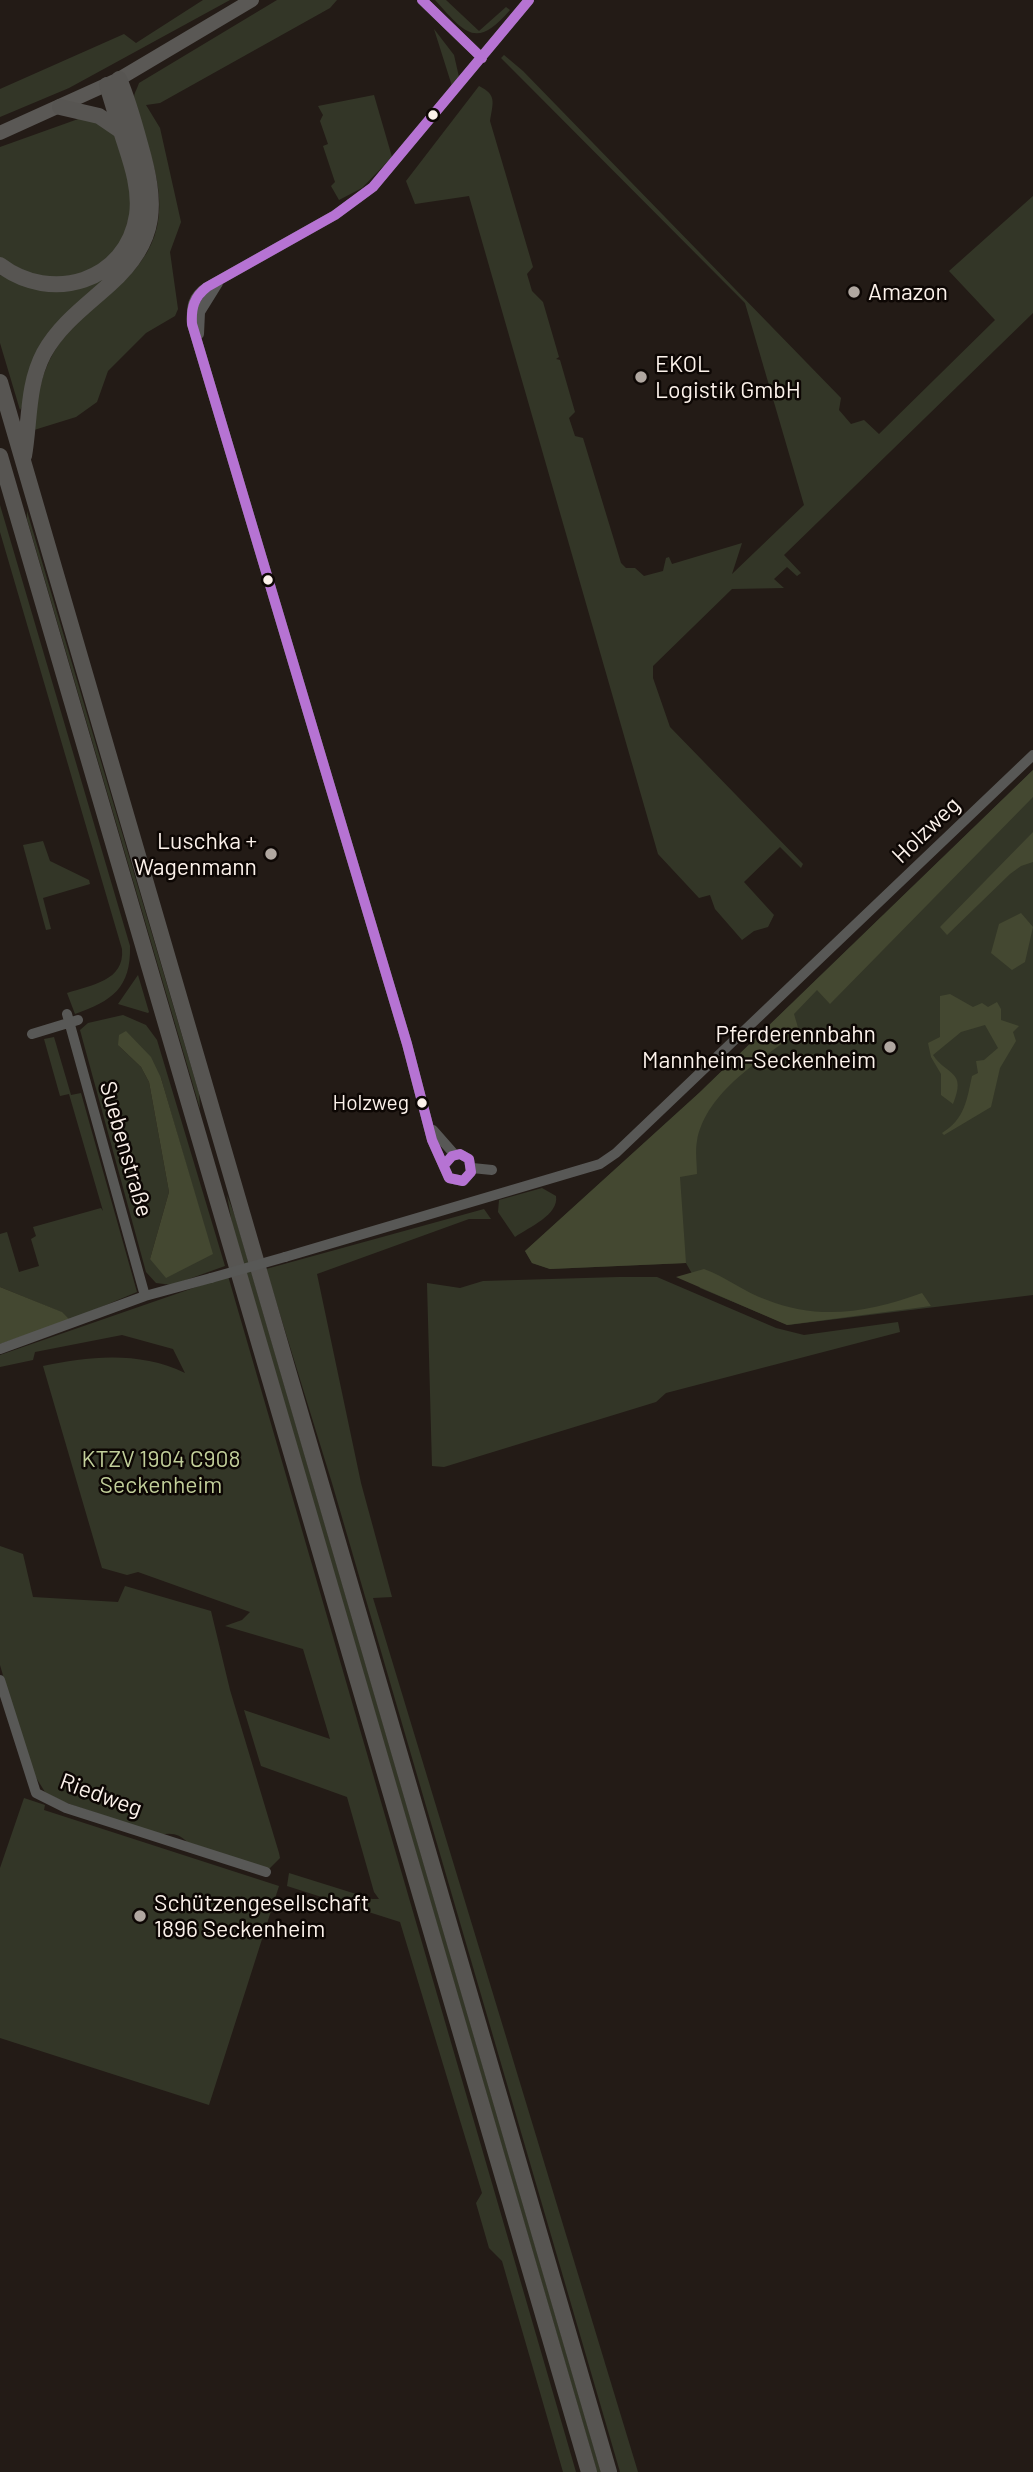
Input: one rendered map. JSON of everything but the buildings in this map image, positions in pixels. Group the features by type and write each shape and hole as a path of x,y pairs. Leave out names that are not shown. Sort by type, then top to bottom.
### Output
{"highway":[{"path":"0,265 23,279 58,286 86,279 117,257 135,225 138,202 121,131 113,82"},
{"path":"23,462 31,392 45,352 74,315 130,264 150,226 153,208 150,179 113,82"},
{"path":"60,107 99,116 121,131"},
{"path":"0,382 609,2472"},
{"path":"0,456 589,2472"}],"main road":[{"path":"0,133 113,82 252,0"}],"street":[{"path":"422,0 482,58"},
{"path":"463,1181 449,1178 432,1140 431,1128 199,342 200,312 218,283 335,215 373,187 529,0"},
{"name":"Holzweg","path":"0,1349 145,1296 581,1171 616,1153 1033,755"},
{"name":"Suebenstraße","path":"32,1034 71,1019 145,1296"},
{"path":"431,1128 455,1155 469,1159 472,1168"},
{"path":"445,1164 455,1155"},
{"path":"463,1181 472,1168"},
{"path":"472,1168 492,1170"},
{"path":"463,1181 470,1204"},
{"name":"Riedweg","path":"0,1680 36,1793 66,1808 266,1872"}],"green space":[{"path":"203,0 230,0 69,88 0,117 0,89 124,34 136,43"},
{"path":"277,0 337,0 330,8 160,103 146,105 160,128 181,222 170,252 178,309 175,316 146,333 108,371 97,402 76,417 34,430 41,383 55,350 74,326 130,275 151,245 157,227 159,201 156,175 134,101 139,83"},
{"path":"435,0 446,0 479,31 506,7 510,10 488,30 471,32 455,21"},
{"path":"434,29 454,55 459,77 452,86"},
{"path":"504,55 523,71 841,398 839,410 851,424 864,420 879,434 995,320 949,271 1033,196 1033,313 784,555 801,573 797,576 787,567 774,579 784,588 732,589 653,666 653,678 670,727 803,864 801,868 780,847 744,882 774,915 768,927 754,931 742,940 715,909 710,895 699,898 658,854 469,196 415,204 406,181 479,86 491,96 490,121 533,267 527,274 532,291 543,302 559,357 556,359 560,360 575,412 569,418 575,436 583,438 621,563 626,568 635,568 644,576 663,571 666,558 669,557 672,564 742,543 732,574 804,505 745,303 501,58"},
{"path":"374,95 392,157 362,188 339,200 331,186 335,182 323,146 328,144 320,121 323,115 318,106"},
{"path":"81,118 96,121 115,136 133,194 127,232 116,251 90,272 46,280 0,260 0,147"},
{"path":"142,170 127,258 78,304 20,410 0,343 0,275 32,288 116,265"},
{"path":"0,505 130,946 127,973 117,991 99,1004 75,1014 67,993 96,984 112,975 118,968 122,949 0,532"},
{"path":"27,511 199,1093 200,1109 27,519"},
{"name":"Pferderennbahn Mannheim-Seckenheim","path":"1033,770 1033,1295 788,1325 700,1288 686,1263 550,1269 532,1263 525,1251 699,1093"},
{"path":"1033,770 1033,797 830,1004 817,990 794,1014 799,1031 738,1078 712,1107 702,1123 697,1141 697,1174 680,1177 686,1263 550,1269 532,1263 525,1251 699,1093"},
{"path":"1033,832 1033,862 1010,874 947,935 940,927"},
{"path":"43,841 50,861 89,880 90,884 43,898 51,929 46,930 23,845"},
{"path":"1021,913 1033,927 1025,962 1012,970 991,953 999,924"},
{"path":"138,975 149,1012 148,1013 118,1004"},
{"path":"950,994 973,1007 982,1003 988,1007 997,1002 1001,1009 1001,1020 1019,1026 1013,1032 1016,1041 1000,1068 991,1107 944,1135 942,1133 956,1121 964,1108 972,1076 978,1073 976,1061 984,1060 998,1048 985,1025 961,1032 933,1055 957,1079 957,1093 953,1104 941,1095 941,1074 931,1057 928,1043 940,1037 940,996"},
{"path":"123,1015 146,1025 157,1040 225,1266 172,1285 156,1283 146,1272 80,1030 88,1023","holes":["118,1045 161,1078 212,1254 150,1259 169,1192 149,1082 141,1067"]},
{"path":"126,1031 151,1057 161,1078 213,1254 166,1278 150,1259 169,1192 149,1082 141,1067 118,1045 119,1035"},
{"path":"54,1037 71,1095 81,1093 137,1292 70,1320 61,1312 0,1287 0,1234 7,1232 19,1272 39,1266 31,1239 36,1236 33,1227 101,1208 103,1211 69,1094 60,1096 44,1039"},
{"path":"542,1188 556,1196 553,1209 542,1220 515,1237 498,1212 499,1200"},
{"path":"227,1195 601,2472 597,2472 232,1224"},
{"path":"484,1209 491,1219 469,1219 317,1274 361,1483 392,1597 373,1598 638,2472 620,2472 332,1483 266,1269"},
{"path":"704,1269 759,1297 787,1307 845,1312 883,1305 922,1293 931,1306 787,1325 676,1277"},
{"name":"KTZV 1904 C908 Seckenheim","path":"228,1276 576,2472 563,2472 502,2261 489,2248 476,2203 482,2193 400,1922 287,1886 289,1873 379,1899 374,1892 347,1797 261,1766 244,1710 330,1739 303,1649 225,1626 242,1620 250,1612 138,1572 127,1575 102,1568 43,1366 96,1358 132,1358 168,1366 185,1373 173,1349 122,1335 35,1352 33,1360 0,1367 0,1355"},
{"path":"657,1277 776,1328 804,1335 898,1322 900,1332 666,1393 656,1402 444,1467 432,1466 427,1283 460,1288 483,1281"},
{"path":"0,1287 62,1312 70,1320 0,1344"},
{"path":"0,1546 23,1554 33,1597 118,1602 125,1586 211,1611 230,1690 279,1853 280,1858 269,1869 187,1842 175,1834 161,1835 64,1802 45,1792 30,1768 0,1665"},
{"name":"Schützengesellschaft 1896 Seckenheim","path":"24,1798 45,1805 44,1810 279,1886 209,2105 0,2038 0,1868"}],"transit line":[{"path":"422,0 482,58"},
{"path":"445,1164 452,1156 460,1154 469,1159 471,1172 463,1181 449,1178 432,1140 407,1044 192,324 192,313 196,299 207,287 335,215 373,187 529,0"}],"place":[{"name":"Amazon","path":"854,292"},
{"name":"EKOL Logistik GmbH","path":"641,377"},
{"name":"Luschka + Wagenmann","path":"271,854"},
{"name":"Pferderennbahn Mannheim-Seckenheim","path":"890,1047"},
{"name":"Holzweg","path":"422,1103"},
{"name":"Schützengesellschaft 1896 Seckenheim","path":"140,1916"}]}
